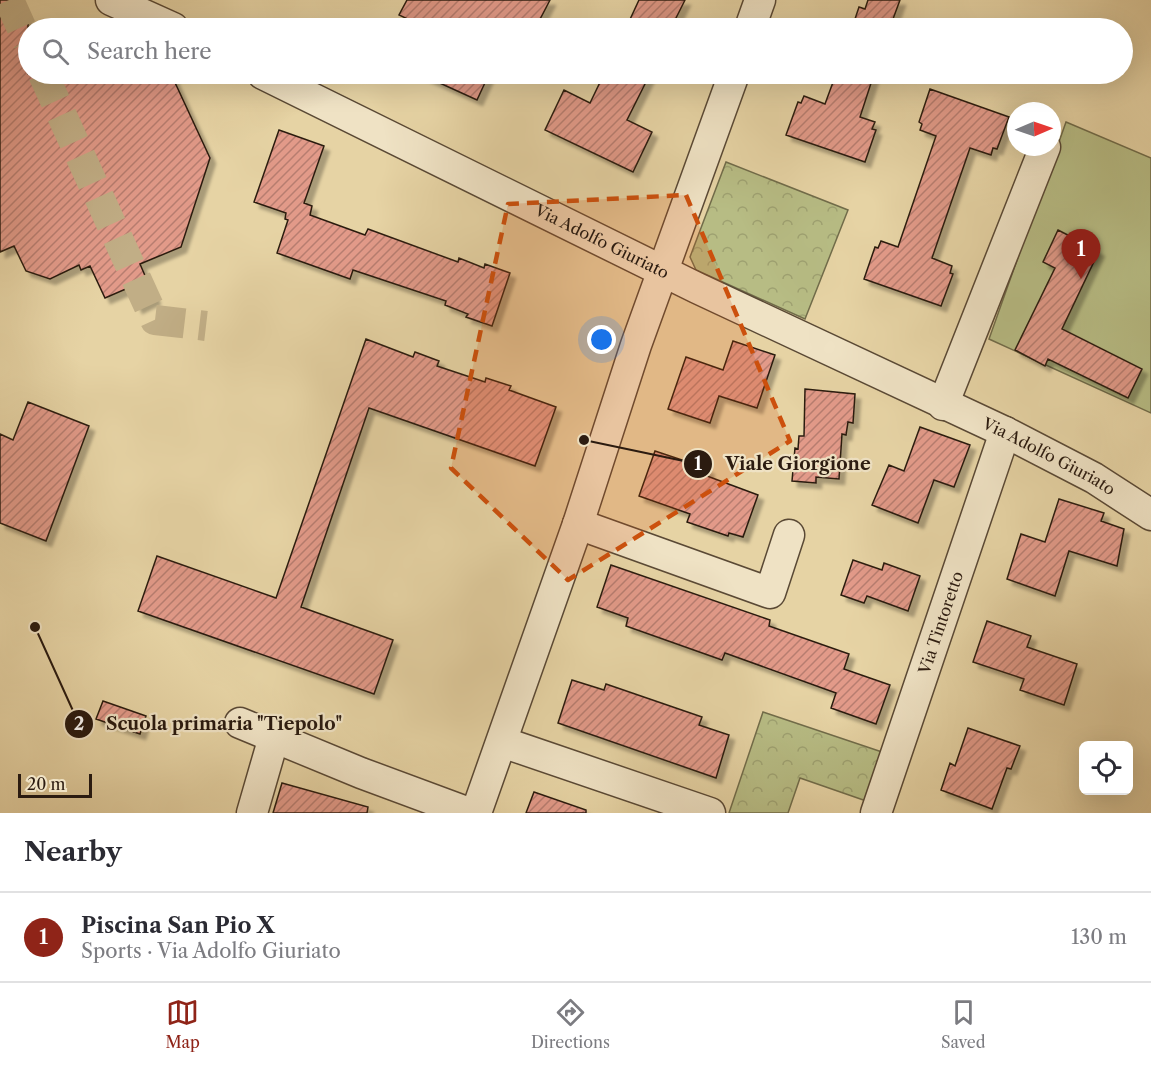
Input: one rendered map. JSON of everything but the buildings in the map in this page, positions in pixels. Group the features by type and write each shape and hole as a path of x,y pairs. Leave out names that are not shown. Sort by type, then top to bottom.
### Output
{"street":[{"path":"111,0 151,18"},
{"path":"754,18 760,0"},
{"name":"Via Adolfo Giuriato","path":"283,84 664,271 943,405 1005,432 1094,478 1151,515"},
{"path":"476,813 578,524 636,345 730,84"},
{"path":"943,405 1042,156"},
{"name":"Via Tintoretto","path":"876,813 1005,432"},
{"path":"578,524 770,593 789,535"},
{"path":"240,723 361,773 469,813"},
{"path":"252,813 274,737"},
{"path":"502,742 710,813"}],"highlighted area":[{"path":"686,195 790,441 568,580 451,468 508,204"}],"green space":[{"path":"1066,122 1151,158 1151,413 989,339 1054,156 1061,156 1061,136"},
{"path":"726,162 848,210 805,319 696,270 690,257"},
{"path":"763,712 888,754 872,803 800,778 788,813 729,813"}],"tunnel":[{"path":"9,0 18,20"},
{"path":"48,84 155,320 206,326"}],"place":[{"name":"Piscina San Pio X","path":"1081,279"},
{"name":"Viale Giorgione","path":"584,440"},
{"name":"Scuola primaria \"Tiepolo\"","path":"35,627"}]}
